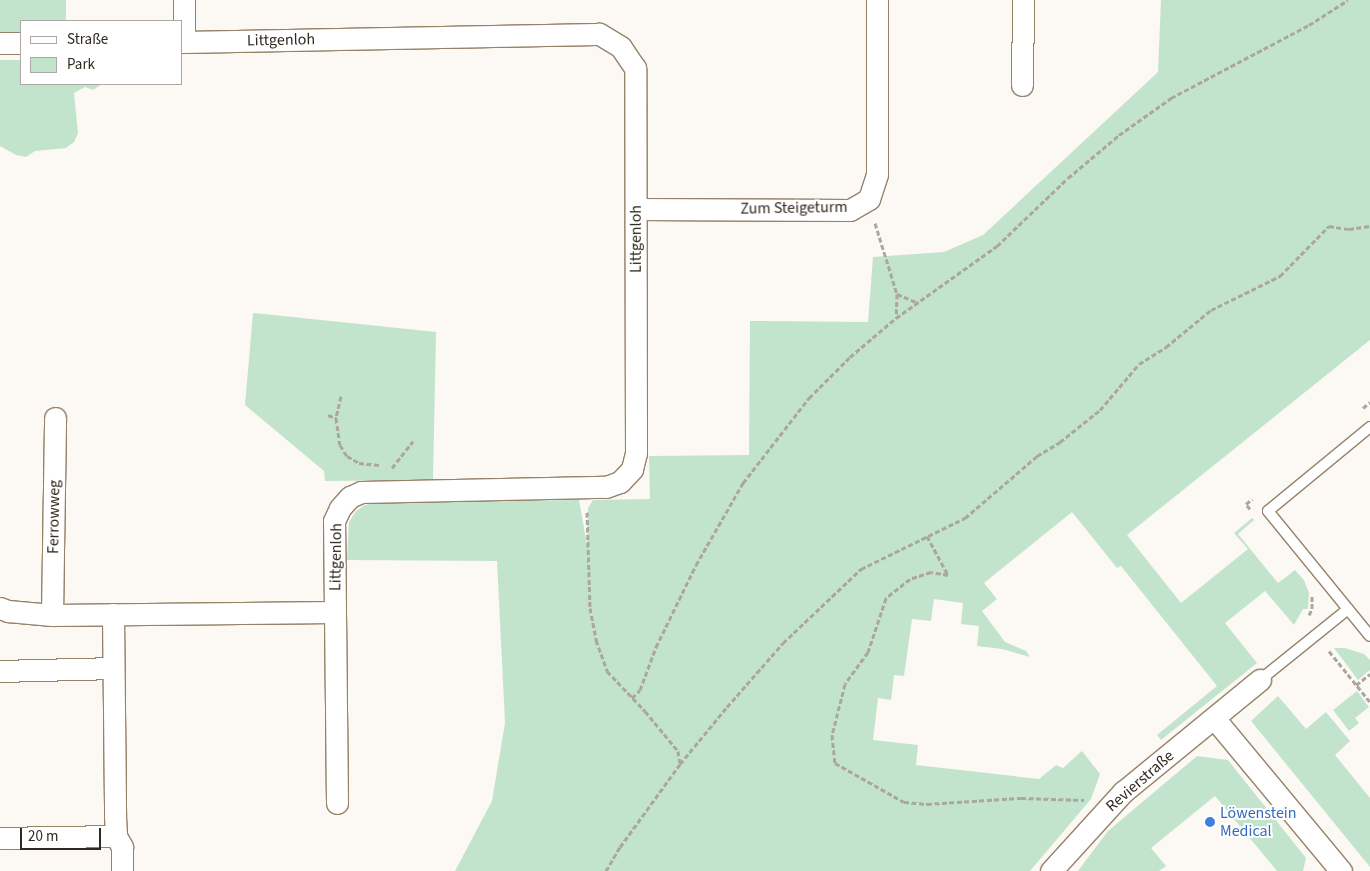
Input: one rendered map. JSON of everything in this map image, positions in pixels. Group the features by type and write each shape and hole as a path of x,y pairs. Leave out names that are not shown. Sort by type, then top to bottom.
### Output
{"street":[{"path":"182,42 184,0"},
{"name":"Zum Steigeturm","path":"636,209 850,210 869,199 877,174 877,0"},
{"path":"1022,85 1023,0"},
{"name":"Littgenloh","path":"182,42 599,34 621,47 635,68 636,453 632,469 620,482 606,487 361,492 350,497 340,508 334,521 337,802"},
{"path":"0,43 20,43"},
{"name":"Ferrowweg","path":"52,615 55,418"},
{"name":"Littgenloh","path":"0,608 8,611 52,615 335,612"},
{"path":"113,614 116,836 122,847 122,871"},
{"path":"0,671 113,668"},
{"name":"Revierstraße","path":"1051,871 1114,802 1260,680"},
{"path":"1214,718 1341,871"},
{"path":"0,838 116,836"}],"lane":[{"path":"1370,427 1268,511 1370,636"},
{"path":"1260,680 1348,609"}],"path":[{"path":"632,698 640,690 656,647 696,565 743,483 809,398 850,358 896,318 997,246 1068,178 1126,129 1171,98 1309,25 1348,0"},
{"path":"869,199 880,242 897,294 896,318"},
{"path":"606,871 620,847 680,764 784,644 861,569 965,518 1037,456 1060,442 1100,410 1139,364 1166,347 1211,310 1280,276 1329,226 1349,229 1370,226"},
{"path":"897,294 918,303"},
{"path":"341,396 336,418 340,445 347,456 359,463 369,465"},
{"path":"328,415 336,418"},
{"path":"586,488 590,608 596,640 607,671 678,751 680,764"},
{"path":"927,536 948,575 931,572 910,579 886,598 868,652 845,684 832,736 835,763 904,802 927,804 1021,798 1114,802"},
{"path":"1329,651 1370,702"},
{"path":"1356,685 1370,674"}],"green space":[{"path":"0,0 66,0 66,20 20,20 20,43 0,43"},
{"path":"1161,0 1370,0 1370,340 1127,535 1181,603 1248,549 1234,533 1252,518 1254,520 1238,534 1278,583 1295,570 1304,580 1309,593 1308,609 1303,609 1294,625 1265,591 1225,623 1257,663 1161,740 1157,735 1217,686 1121,566 1117,568 1072,512 984,583 997,599 982,611 1005,642 1026,651 1030,657 1002,649 977,646 979,626 961,624 963,603 934,599 931,621 912,619 904,676 894,675 891,700 878,698 873,740 918,745 916,765 1039,779 1056,765 1063,768 1082,751 1100,774 1091,799 1030,871 455,871 492,801 505,723 497,561 347,560 349,522 356,511 365,505 379,502 579,500 587,545 588,508 593,500 650,499 649,456 749,455 750,321 868,322 873,257 944,252 983,235 1158,72"},
{"path":"0,60 20,60 20,85 100,85 93,90 85,87 74,93 78,133 74,142 66,148 35,151 26,157 16,155 0,146"},
{"path":"253,313 436,332 433,480 325,481 324,471 245,405"},
{"path":"1334,648 1345,648 1364,654 1370,660 1370,670 1358,680"},
{"path":"1357,691 1369,707 1355,718 1359,723 1349,731 1333,710"},
{"path":"1278,696 1306,729 1326,712 1350,741 1335,755 1370,798 1370,867 1251,721"},
{"path":"1197,756 1228,760 1306,858 1303,871 1277,871 1215,796 1151,848 1166,866 1159,871 1078,871 1108,831"}],"place":[{"name":"Löwenstein Medical","path":"1210,822"}]}
